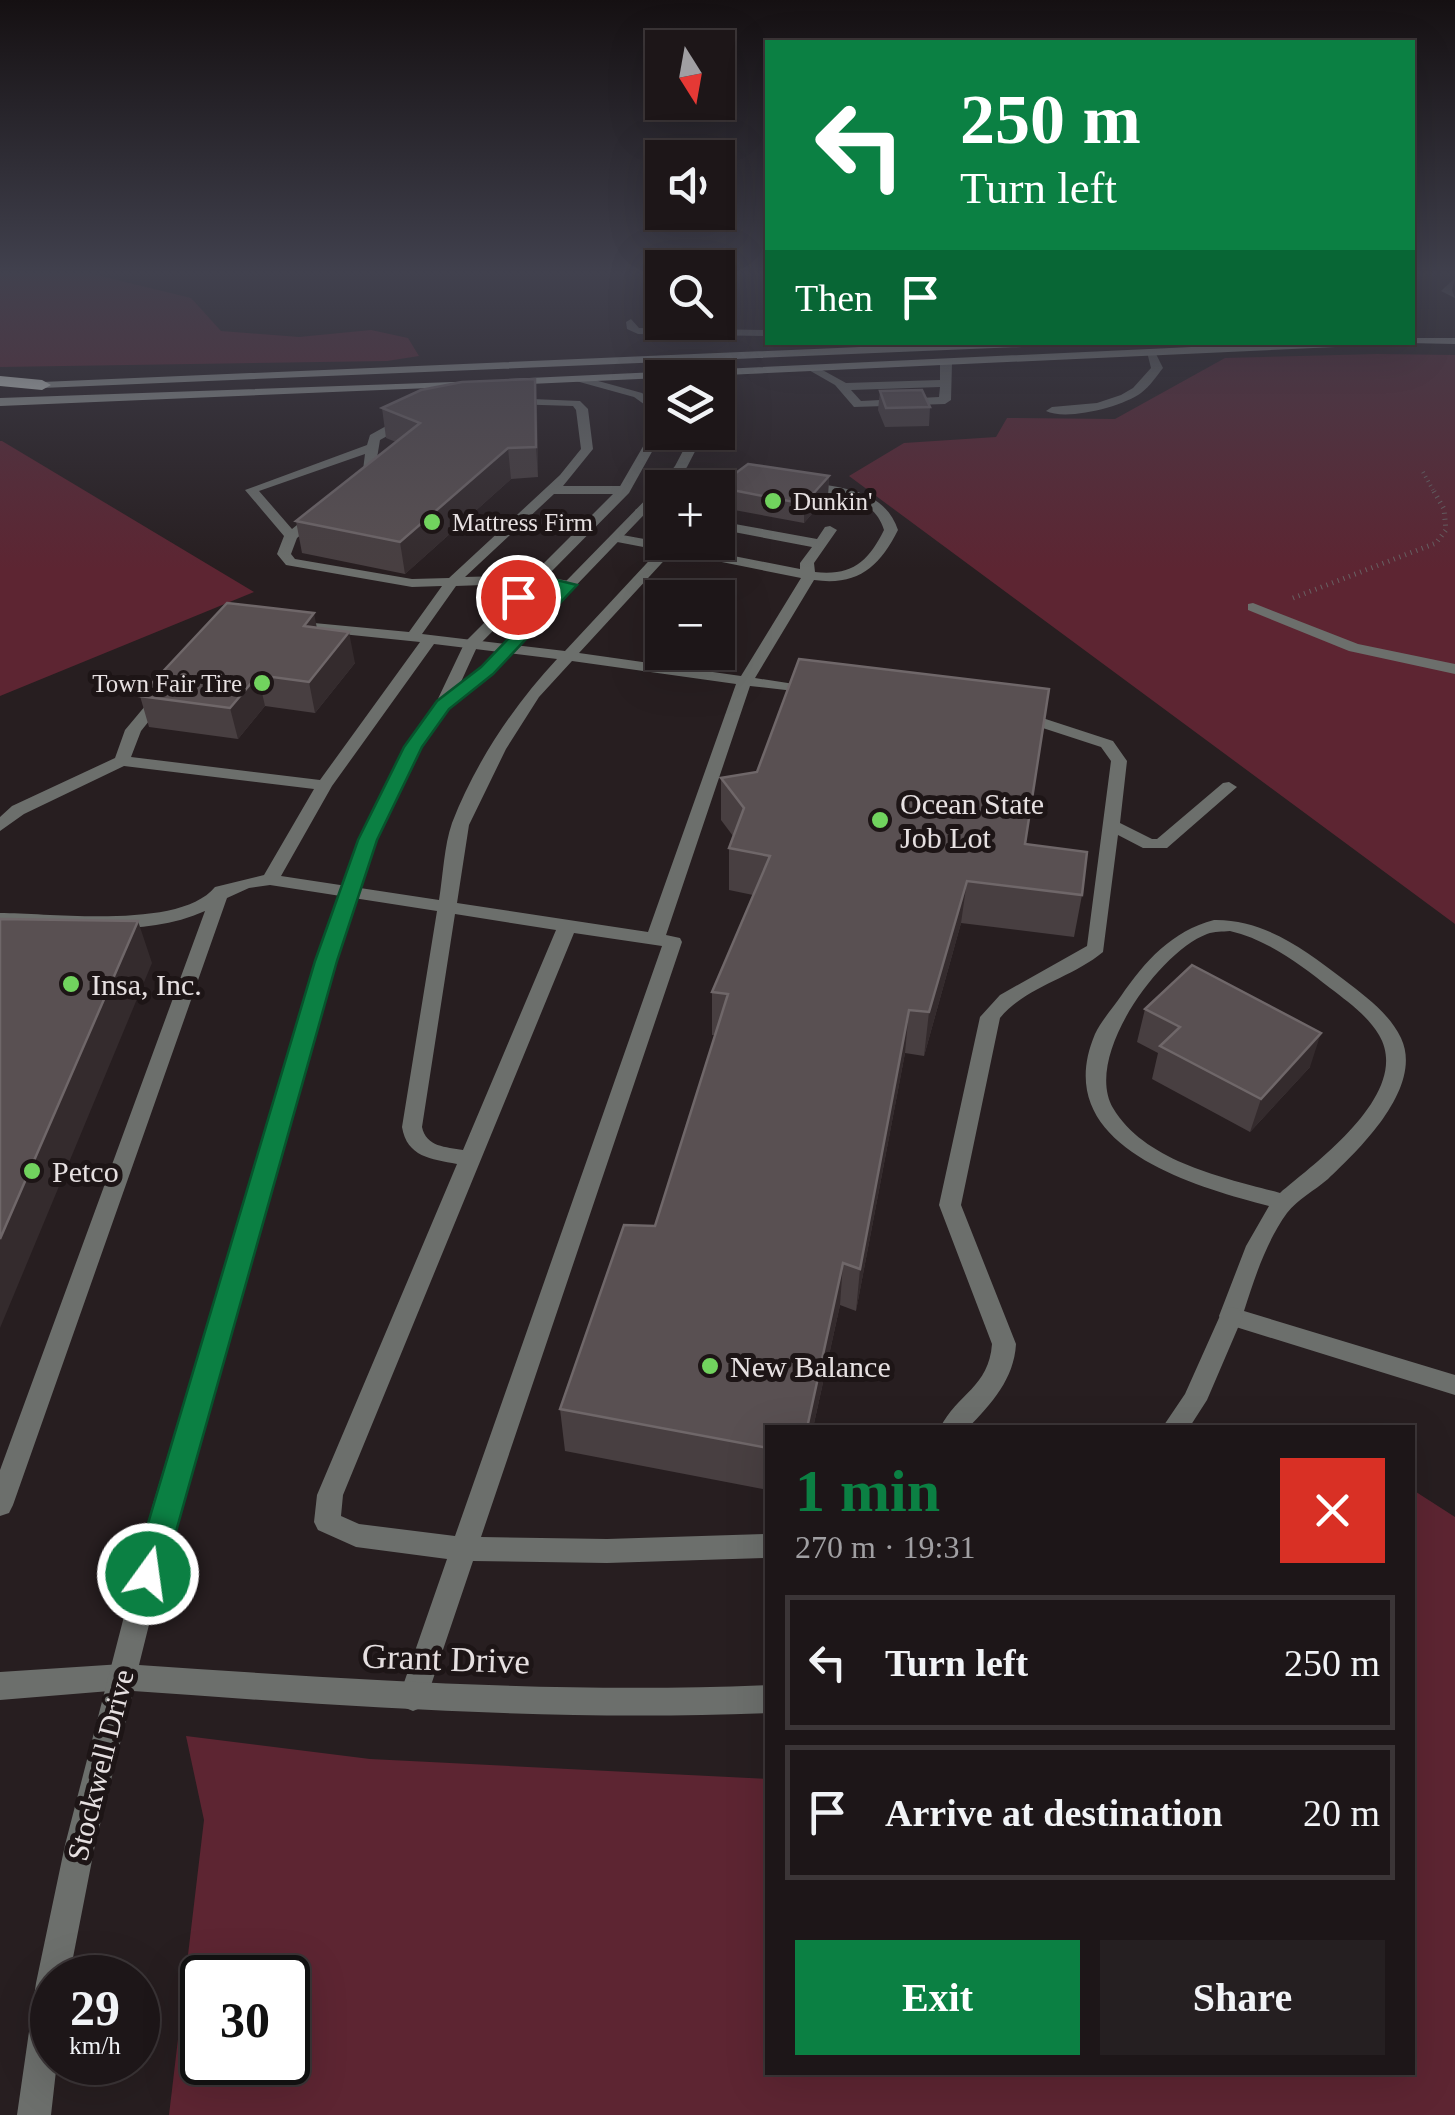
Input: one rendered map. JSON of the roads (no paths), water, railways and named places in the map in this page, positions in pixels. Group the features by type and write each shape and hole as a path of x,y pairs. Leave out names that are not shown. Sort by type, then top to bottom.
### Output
{"highway":[{"path":"0,381 42,384"}],"main road":[{"path":"42,384 348,372"},
{"path":"0,402 645,377"}],"street":[{"path":"818,372 846,391 947,387 946,372"},
{"path":"1052,411 1092,410 1130,395 1149,382 1155,372"},
{"path":"580,379 638,395 645,401"},
{"path":"270,880 324,785 421,639 452,582 550,490 587,449 582,409 562,399 493,401"},
{"path":"348,493 370,470 374,438 382,430 429,409"},
{"path":"292,536 250,490 374,448"},
{"name":"Stockwell Drive","path":"58,1955 80,1844 166,1504 349,892 388,792 443,705 470,645 624,490 647,450"},
{"path":"735,478 748,476 877,504 890,520 891,530 872,563 854,576 808,578 735,559"},
{"path":"550,490 624,490"},
{"path":"334,504 292,536 284,554 291,562 403,582 536,580 569,585"},
{"name":"Stockwell Drive","path":"443,705 487,670 645,507"},
{"path":"656,937 744,683 808,578 807,563 825,537 735,527"},
{"path":"617,538 645,542"},
{"path":"471,1159 428,1151 414,1138 412,1127 444,906 467,811 533,694 658,560"},
{"path":"1258,609 1354,648 1455,669"},
{"path":"277,623 507,647 836,693"},
{"path":"122,760 133,730 168,688"},
{"path":"955,1425 989,1389 1005,1362 1004,1344 950,1205 990,1016 1005,998 1055,978 1096,948 1119,761 1107,744 1040,719 997,712"},
{"path":"0,826 8,815 122,760 324,785"},
{"path":"1111,825 1142,841 1161,844 1229,787"},
{"path":"0,919 163,917 198,907 222,890 270,880 669,940 673,949 413,1696"},
{"path":"0,1505 222,890"},
{"path":"568,924 326,1509 327,1522 347,1534 464,1551 765,1546"},
{"path":"1176,1425 1196,1400 1258,1238 1284,1202 1321,1172 1383,1104 1396,1061 1389,1034 1370,1010 1326,975 1264,937 1234,926 1214,926 1192,933 1165,956 1101,1035 1094,1068 1099,1103 1116,1130 1154,1159 1212,1184 1284,1202"},
{"path":"1230,1316 1455,1385"},
{"name":"Grant Drive","path":"0,1686 122,1677 413,1696 684,1704 765,1698"},
{"name":"Stockwell Drive","path":"34,2115 38,2085"}],"place":[{"name":"Dunkin'","path":"773,501"},
{"name":"Mattress Firm","path":"432,522"},
{"name":"Town Fair Tire","path":"262,683"},
{"name":"Ocean State Job Lot","path":"880,820"},
{"name":"Insa, Inc.","path":"71,984"},
{"name":"Petco","path":"32,1171"},
{"name":"New Balance","path":"710,1366"}]}
